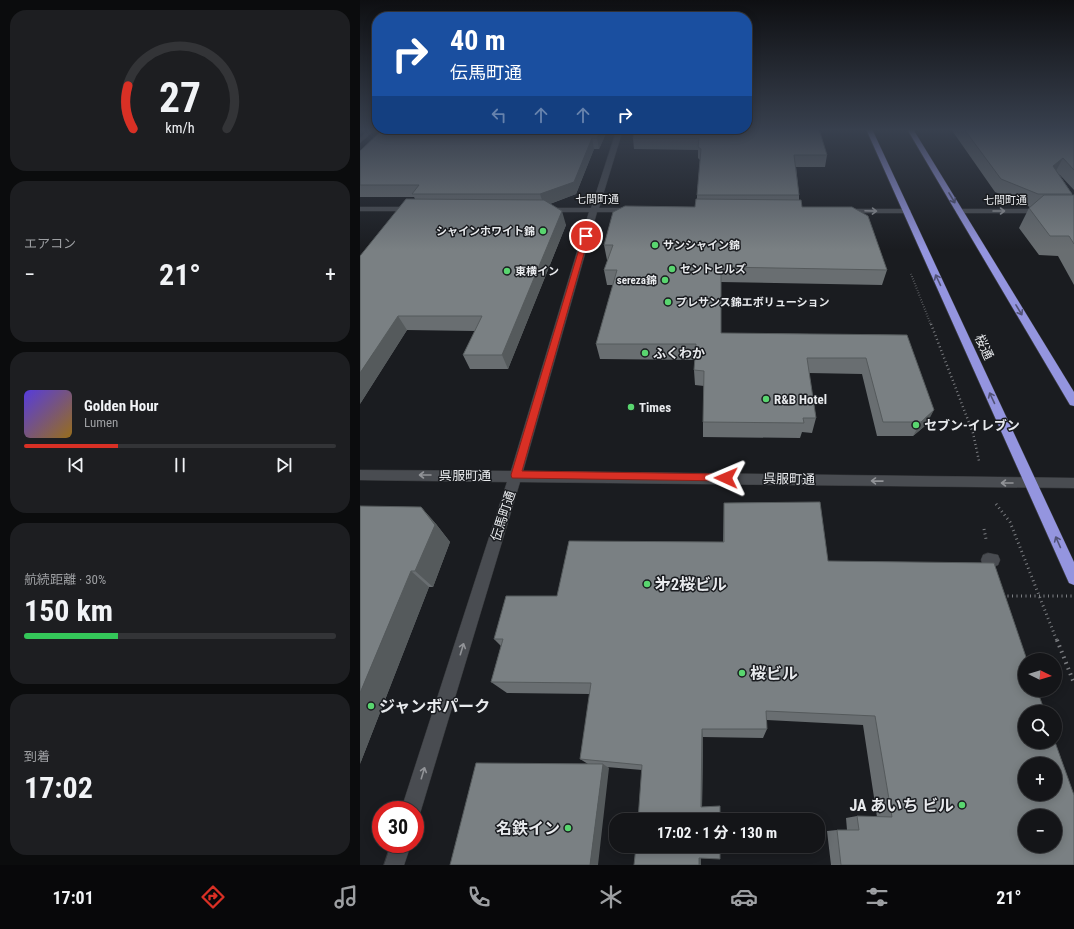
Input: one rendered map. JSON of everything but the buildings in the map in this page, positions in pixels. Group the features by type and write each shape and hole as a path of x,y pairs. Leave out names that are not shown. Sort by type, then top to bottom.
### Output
{"highway":[{"name":"桜通","path":"888,169 1074,578"},
{"path":"935,169 1074,402"}],"street":[{"name":"伝馬町通","path":"414,801 516,475 607,169"},
{"path":"360,209 423,209"},
{"name":"七間町通","path":"533,210 645,210"},
{"path":"835,211 907,211"},
{"name":"七間町通","path":"960,211 1074,211"},
{"name":"呉服町通","path":"360,475 516,475 988,483 1074,483"},
{"path":"394,865 398,853"}],"path":[{"path":"908,268 973,433 979,462 994,501 1010,522 1074,683"},
{"path":"1001,596 1074,596"}],"place":[{"name":"シャインホワイト錦","path":"543,231"},
{"name":"サンシャイン錦","path":"655,245"},
{"name":"セントヒルズ","path":"672,269"},
{"name":"東横イン","path":"507,271"},
{"name":"sereza錦","path":"665,280"},
{"name":"プレサンス錦エボリューション","path":"668,302"},
{"name":"ふくわか","path":"645,353"},
{"name":"R&B Hotel","path":"766,399"},
{"name":"Times","path":"631,407"},
{"name":"セブン-イレブン","path":"916,425"},
{"name":"㐧2桜ビル","path":"647,584"},
{"name":"桜ビル","path":"742,673"},
{"name":"ジャンボパーク","path":"371,706"},
{"name":"JA あいち ビル","path":"962,805"},
{"name":"名鉄イン","path":"568,828"}],"route":[{"path":"586,236 516,475 726,478"}]}
